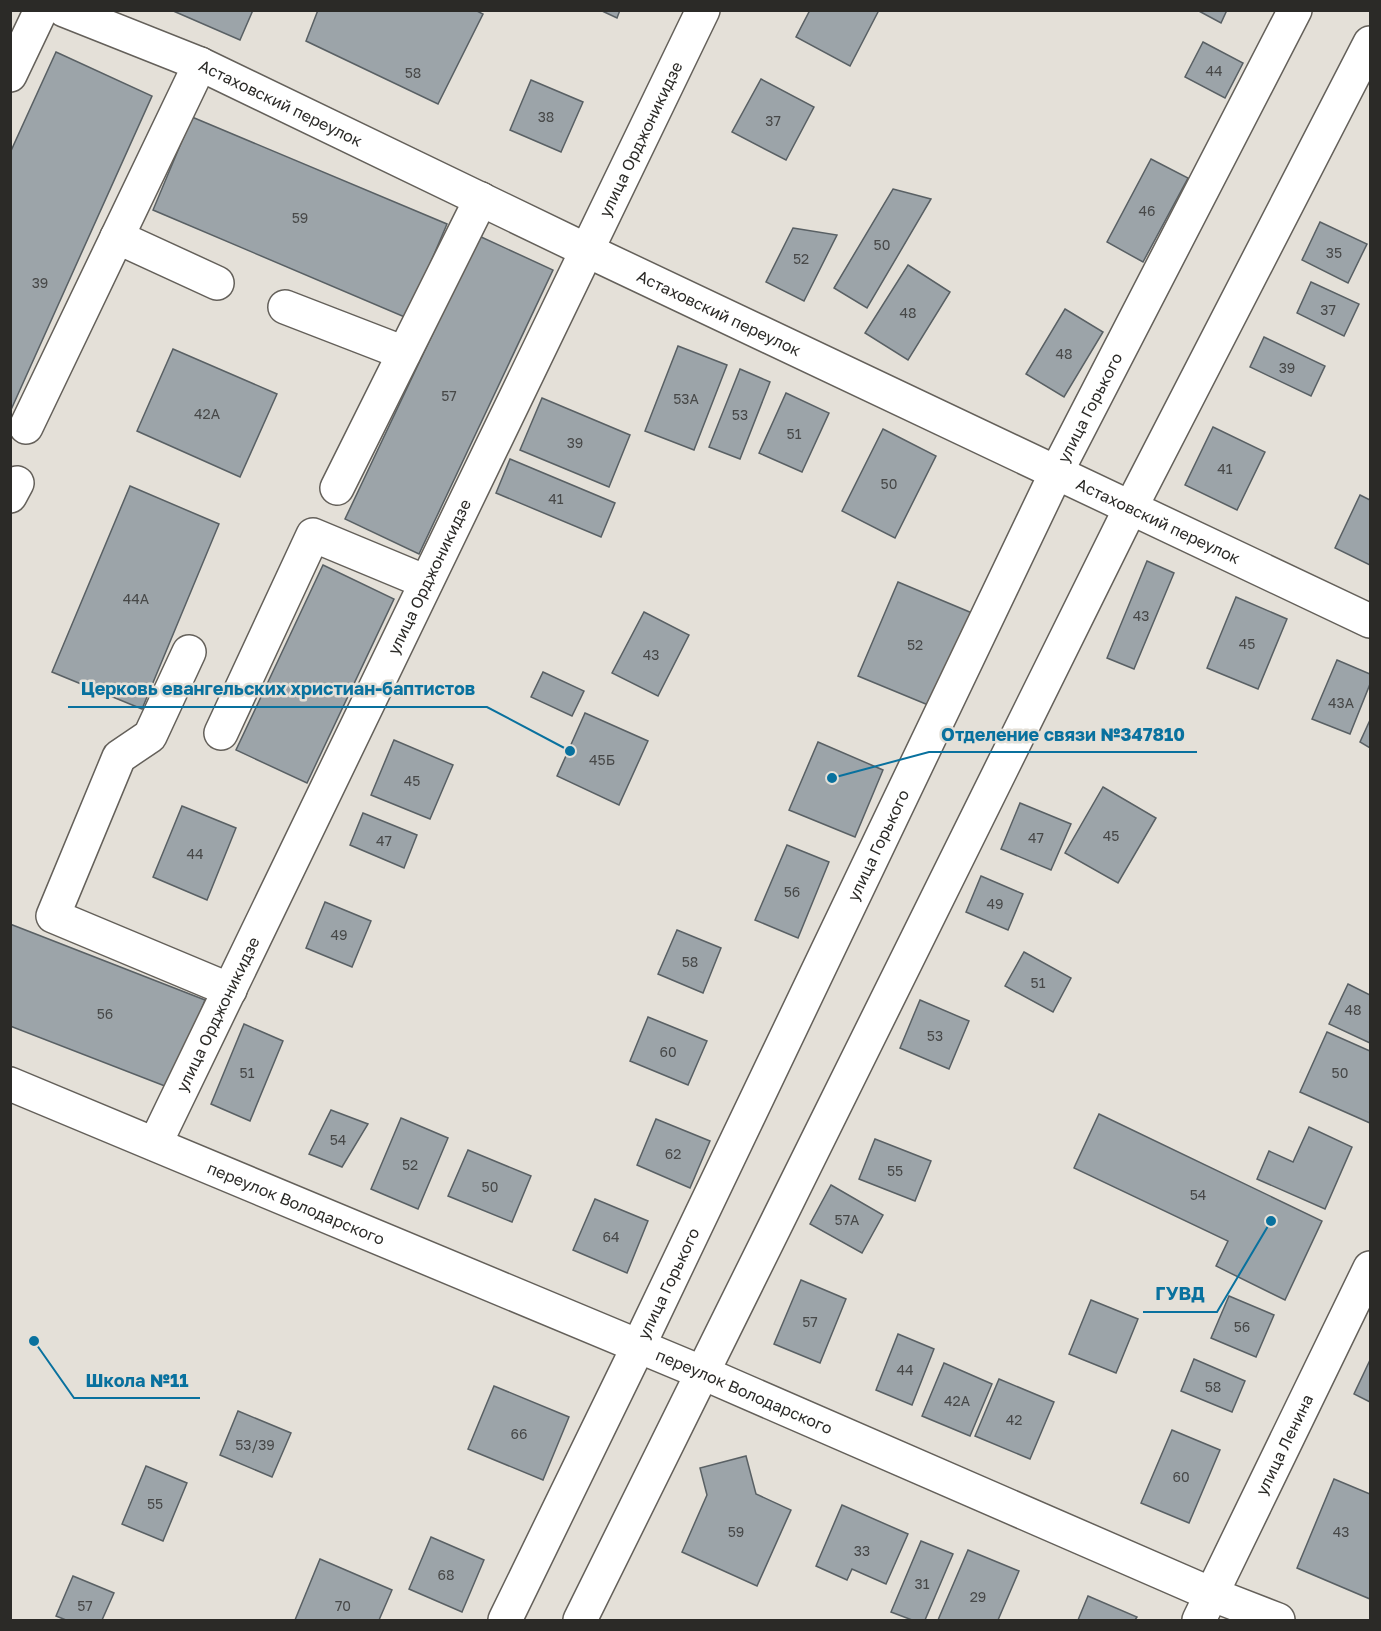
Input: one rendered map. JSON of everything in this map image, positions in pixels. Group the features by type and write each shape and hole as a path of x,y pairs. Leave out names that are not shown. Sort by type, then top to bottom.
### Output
{"street":[{"path":"10,75 41,10"},
{"name":"Астаховский переулок","path":"64,10 200,64 586,250 1371,621"},
{"name":"улица Орджоникидзе","path":"155,1144 704,10"},
{"name":"улица Горького","path":"505,1620 1057,471 1294,10"},
{"path":"580,1620 1131,507 1371,43"},
{"path":"26,427 200,64"},
{"path":"337,488 481,199"},
{"path":"117,237 217,284"},
{"path":"285,307 404,353"},
{"path":"221,733 313,535 426,582"},
{"path":"189,652 150,736 119,757 52,916 230,990"},
{"name":"переулок Володарского","path":"10,1084 703,1373 1205,1607 1278,1620"},
{"name":"улица Ленина","path":"1205,1607 1371,1268"}],"building":[{"path":"171,10 253,10 240,40"},
{"path":"318,10 475,10 483,14 438,104 306,41"},
{"path":"600,10 620,10 617,18"},
{"path":"810,10 879,10 850,66 796,37"},
{"path":"1197,10 1227,10 1221,23"},
{"path":"1203,42 1243,63 1225,98 1185,77"},
{"path":"56,52 152,96 10,412 10,153"},
{"path":"761,79 814,107 786,160 732,132"},
{"path":"531,80 583,102 561,152 510,130"},
{"path":"192,117 447,224 407,318 153,210"},
{"path":"1151,159 1188,178 1143,262 1107,242"},
{"path":"893,189 931,199 867,308 834,288"},
{"path":"1320,222 1367,244 1348,283 1302,260"},
{"path":"793,228 837,235 804,301 766,282"},
{"path":"479,236 553,270 419,554 345,519"},
{"path":"908,265 950,292 908,360 865,333"},
{"path":"1311,282 1359,304 1344,336 1297,313"},
{"path":"1065,309 1103,332 1064,397 1026,374"},
{"path":"1264,337 1325,366 1311,396 1250,367"},
{"path":"678,346 727,365 694,450 645,431"},
{"path":"173,349 277,394 240,477 137,431"},
{"path":"740,369 770,382 740,459 709,447"},
{"path":"786,393 829,413 802,472 759,453"},
{"path":"542,398 630,435 609,487 520,450"},
{"path":"1213,427 1265,452 1237,510 1185,485"},
{"path":"883,429 936,456 895,538 842,511"},
{"path":"510,459 615,503 601,537 496,493"},
{"path":"130,486 219,524 142,709 52,672"},
{"path":"1360,495 1370,500 1370,565 1335,548"},
{"path":"1147,561 1174,573 1134,669 1107,658"},
{"path":"323,565 394,599 307,783 236,750"},
{"path":"898,582 972,613 933,707 858,676"},
{"path":"1236,597 1287,619 1258,689 1207,668"},
{"path":"644,612 689,635 658,696 612,673"},
{"path":"1337,660 1370,674 1370,684 1350,734 1312,719"},
{"path":"543,672 584,691 572,716 531,697"},
{"path":"585,713 648,741 619,805 557,776"},
{"path":"1370,720 1370,748 1360,742"},
{"path":"394,740 453,765 430,819 371,795"},
{"path":"818,742 883,770 855,837 789,810"},
{"path":"1103,787 1156,818 1118,883 1065,853"},
{"path":"1020,803 1071,824 1051,870 1001,849"},
{"path":"182,806 236,828 207,900 153,877"},
{"path":"363,813 417,835 404,868 350,845"},
{"path":"787,845 829,862 798,938 755,920"},
{"path":"981,876 1023,894 1008,930 966,912"},
{"path":"325,902 371,921 352,967 306,948"},
{"path":"10,924 205,1000 170,1088 10,1026"},
{"path":"677,930 721,948 703,993 658,974"},
{"path":"1024,952 1071,978 1053,1012 1005,986"},
{"path":"1348,984 1370,995 1370,1043 1329,1024"},
{"path":"920,1000 969,1021 949,1069 900,1048"},
{"path":"648,1017 707,1041 688,1085 630,1061"},
{"path":"244,1024 283,1041 250,1121 211,1104"},
{"path":"1327,1032 1370,1051 1370,1123 1300,1092"},
{"path":"331,1110 368,1124 342,1167 309,1154"},
{"path":"1099,1114 1322,1221 1285,1300 1216,1266 1228,1241 1074,1168"},
{"path":"401,1118 448,1138 418,1209 371,1189"},
{"path":"656,1119 710,1141 690,1188 637,1165"},
{"path":"1309,1127 1352,1147 1325,1209 1257,1179 1269,1151 1293,1162"},
{"path":"875,1139 931,1161 915,1201 859,1179"},
{"path":"468,1150 531,1176 512,1222 448,1196"},
{"path":"831,1185 883,1215 862,1253 810,1224"},
{"path":"595,1199 648,1221 627,1273 573,1250"},
{"path":"801,1280 846,1299 820,1363 774,1344"},
{"path":"1229,1296 1274,1315 1256,1357 1211,1338"},
{"path":"1091,1300 1138,1319 1116,1373 1069,1354"},
{"path":"898,1334 934,1349 912,1405 876,1390"},
{"path":"1194,1359 1245,1381 1232,1412 1181,1391"},
{"path":"1370,1360 1370,1402 1354,1394"},
{"path":"944,1363 992,1384 970,1436 922,1416"},
{"path":"999,1379 1054,1402 1030,1459 975,1436"},
{"path":"494,1386 569,1417 543,1480 468,1449"},
{"path":"238,1411 291,1433 272,1477 220,1455"},
{"path":"1172,1430 1220,1450 1189,1523 1141,1503"},
{"path":"746,1456 756,1494 791,1510 757,1586 682,1552 707,1495 700,1468"},
{"path":"146,1466 187,1483 163,1541 122,1524"},
{"path":"1334,1479 1370,1494 1370,1599 1297,1568"},
{"path":"842,1505 908,1534 886,1584 852,1569 847,1580 816,1566"},
{"path":"431,1537 484,1560 462,1612 409,1589"},
{"path":"921,1541 953,1554 925,1620 912,1620 891,1612"},
{"path":"968,1550 1019,1571 998,1620 938,1620"},
{"path":"320,1559 392,1590 379,1620 295,1620"},
{"path":"73,1576 114,1593 102,1620 66,1620 56,1616"},
{"path":"1088,1596 1137,1617 1135,1620 1078,1620"}],"place":[{"name":"Церковь евангельских христиан-баптистов","path":"570,751"},
{"name":"Отделение связи №347810","path":"832,778"},
{"name":"ГУВД","path":"1271,1221"},
{"name":"Школа №11","path":"34,1341"}]}
